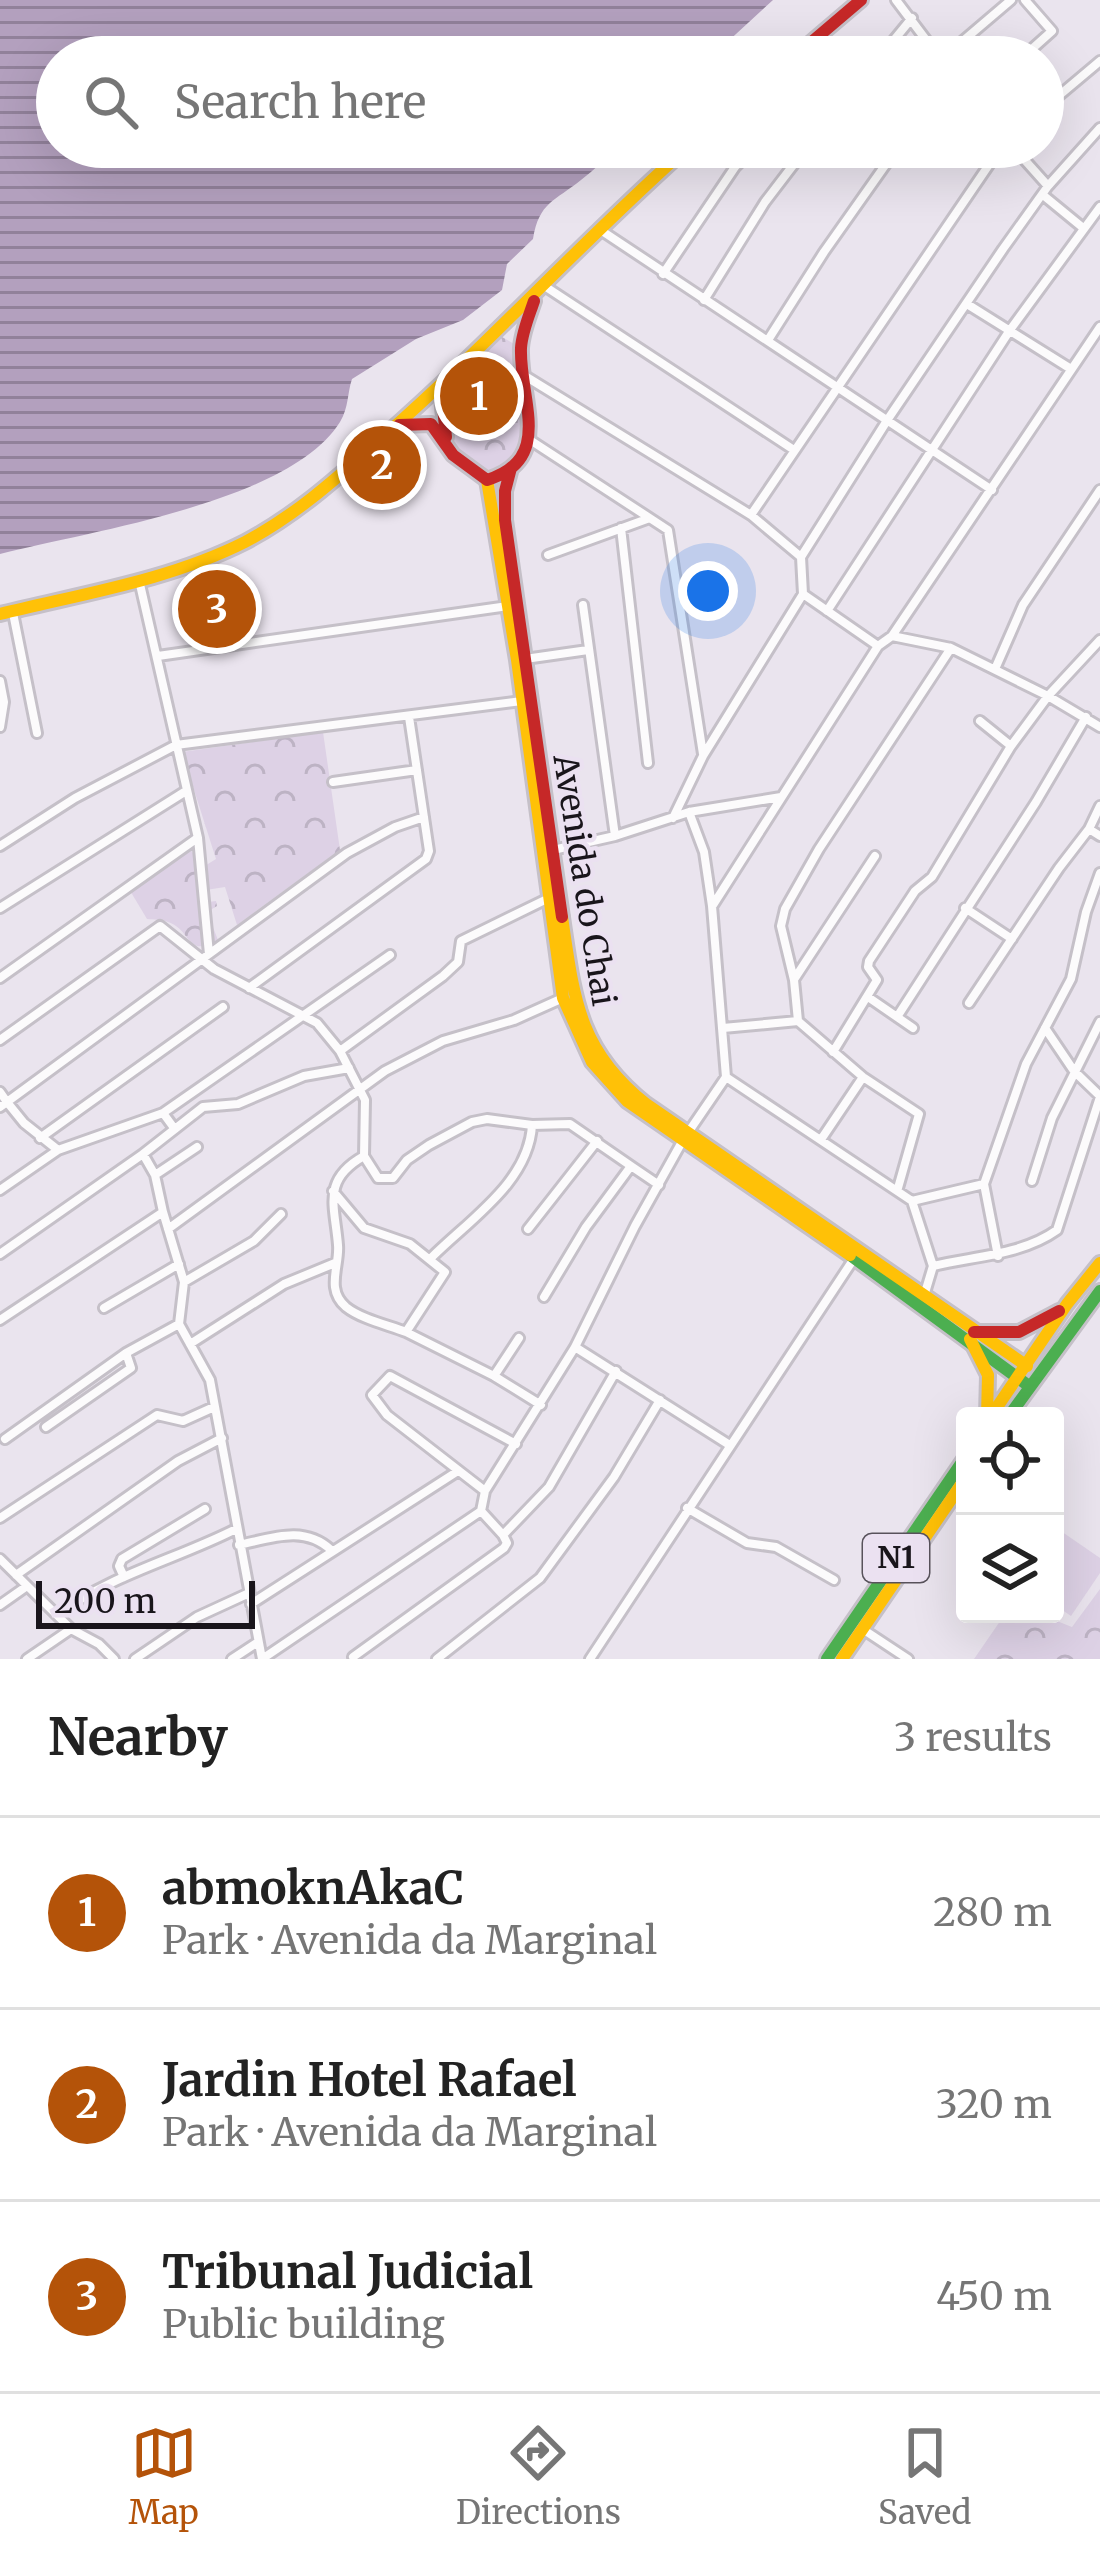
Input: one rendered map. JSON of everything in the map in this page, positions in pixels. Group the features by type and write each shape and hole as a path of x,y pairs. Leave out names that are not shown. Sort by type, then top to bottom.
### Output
{"main road":[{"path":"819,36 861,0"},
{"path":"7,613 140,580 242,544 299,511 441,387 665,168"},
{"path":"530,440 520,346 535,298"},
{"path":"498,332 520,346"},
{"path":"441,387 446,440 453,454 487,480 511,469"},
{"path":"397,426 425,422 446,440"},
{"name":"Avenida do Chai","path":"530,440 511,469 504,505 553,850 568,996"},
{"name":"Avenida do Chai","path":"487,480 550,898 568,996 583,1031 609,1072 686,1136 1028,1375"},
{"name":"Avenida do Chai","path":"856,1254 924,1296 972,1335"},
{"path":"1013,1407 1067,1304 1100,1263"},
{"path":"998,1407 1100,1291"},
{"path":"989,1407 990,1372 972,1335 1018,1332 1067,1304"},
{"name":"N1","path":"842,1659 862,1629 866,1612 956,1472"},
{"name":"N1","path":"827,1659 956,1491"}],"street":[{"path":"896,0 925,36"},
{"path":"967,36 1011,0"},
{"path":"1025,0 1052,32 1047,36"},
{"path":"897,36 912,18"},
{"path":"1064,91 1100,61"},
{"path":"673,818 703,756 803,594 801,557 888,419 1045,191 1100,128"},
{"path":"663,274 734,168"},
{"path":"704,300 791,168"},
{"path":"768,340 883,168"},
{"path":"752,515 987,168"},
{"path":"1028,168 1082,226"},
{"path":"827,611 1010,331 1100,207"},
{"path":"599,229 992,490"},
{"path":"546,286 794,450"},
{"path":"967,304 1071,369"},
{"path":"712,906 878,646 892,636 1100,327"},
{"path":"524,376 752,515 801,557"},
{"path":"530,440 660,523 671,538 703,756"},
{"path":"994,669 1023,605 1100,490"},
{"path":"548,554 648,518"},
{"path":"621,528 648,764"},
{"path":"140,580 198,838 204,957"},
{"path":"803,594 878,646"},
{"path":"583,605 615,836"},
{"path":"158,656 508,606"},
{"path":"7,613 38,733"},
{"path":"892,636 950,649 1100,727"},
{"path":"833,1052 877,980 868,961 914,891 932,878 1011,746 1048,696 1100,640"},
{"path":"898,1188 920,1114 863,1076 798,1021 781,926 785,909 819,849 950,649"},
{"path":"525,659 589,650"},
{"path":"0,681 4,702 0,725"},
{"path":"0,844 75,798 176,746 522,701"},
{"path":"248,988 423,861 429,851 409,717"},
{"path":"897,1017 1036,802 1085,717"},
{"path":"980,721 1011,746"},
{"path":"333,782 417,770"},
{"path":"0,908 186,791"},
{"path":"553,850 689,812 783,797"},
{"path":"969,1003 1089,830 1100,806"},
{"path":"142,1154 155,1175 184,1282 179,1324 210,1380 262,1659 481,1511 485,1491 575,1347 686,1136 726,1077 712,906 704,852 689,812"},
{"path":"3,1104 347,853 395,827 424,818"},
{"path":"1089,830 1100,836"},
{"path":"0,978 198,838"},
{"path":"794,980 875,856"},
{"path":"998,1256 985,1184 1026,1064 1077,963 1086,912 1100,873"},
{"path":"340,1051 443,976 458,962 461,941 550,898"},
{"path":"964,908 1012,938"},
{"path":"0,1040 157,926 165,927 248,988 317,1023 340,1051 360,1089 368,1118 364,1156 373,1175 393,1178 418,1153 478,1119 570,1124 659,1185"},
{"path":"0,1190 58,1150 163,1113 390,955"},
{"path":"168,1228 360,1089 443,1042 514,1020 568,996"},
{"path":"868,997 913,1028"},
{"path":"40,1138 223,1007"},
{"path":"723,1028 798,1021"},
{"path":"1032,1180 1052,1118 1100,1022"},
{"path":"934,1266 980,1255 998,1256 1058,1230 1100,1096 1074,1071 1045,1028"},
{"path":"0,1254 209,1104 238,1104 304,1076 349,1067"},
{"path":"822,1138 863,1076"},
{"path":"726,1077 912,1201 934,1266 924,1296"},
{"path":"0,1092 3,1104 58,1150"},
{"path":"163,1113 174,1128"},
{"path":"431,1258 516,1172 530,1146 532,1125"},
{"path":"528,1229 597,1141"},
{"path":"155,1175 197,1147"},
{"path":"364,1156 350,1163 331,1203 339,1247 335,1288 348,1309 406,1332 541,1405"},
{"path":"544,1297 631,1166"},
{"path":"912,1201 985,1184"},
{"path":"334,1191 370,1232 410,1244 431,1258 445,1276 406,1332"},
{"path":"0,1320 163,1212"},
{"path":"184,1282 254,1241 281,1214"},
{"path":"590,1659 856,1254"},
{"path":"190,1344 284,1285 335,1263"},
{"path":"104,1309 179,1264"},
{"path":"5,1439 126,1354 179,1324"},
{"path":"494,1376 519,1338"},
{"path":"575,1347 728,1444"},
{"path":"46,1427 131,1368 126,1354"},
{"path":"502,1535 549,1486 616,1371"},
{"path":"485,1491 386,1415 373,1393 390,1376 516,1444"},
{"path":"437,1659 540,1578 603,1494 661,1400"},
{"path":"0,1518 157,1415 183,1421 214,1407"},
{"path":"16,1575 178,1461 221,1438"},
{"path":"135,1659 197,1617 249,1599 458,1472"},
{"path":"687,1508 747,1543 776,1547 834,1580"},
{"path":"124,1577 119,1565 122,1559 205,1509"},
{"path":"352,1657 499,1553 507,1543 481,1511"},
{"path":"57,1615 86,1593 173,1560 236,1528"},
{"path":"239,1545 299,1534 319,1539 331,1550"},
{"path":"0,1559 71,1629 99,1644 114,1659"},
{"path":"0,1605 27,1586"},
{"path":"26,1659 71,1629"},
{"path":"862,1629 908,1659"},
{"path":"232,1659 258,1642"}],"green space":[{"path":"502,337 518,346 526,403 524,442 505,470 487,477 454,451 446,389"},
{"path":"323,732 340,850 237,925 225,887 206,890 208,902 216,901 217,906 207,912 218,940 208,945 194,945 176,926 147,919 129,889 190,849 203,867 216,859 182,752"},
{"path":"1064,1533 1100,1558 1100,1573 1071,1616 1064,1611"},
{"path":"1100,1589 1100,1659 974,1659 999,1623 1072,1627"}],"shaded area":[{"path":"0,0 773,0 734,36 36,36 36,168 595,168 544,210 533,239 507,264 502,290 463,320 416,339 352,379 340,422 314,450 278,474 184,510 0,554"}],"traffic: fast":[{"path":"850,1255 1029,1386"},
{"path":"1016,1407 1100,1291"},
{"path":"827,1659 956,1471"}],"traffic: slow":[{"path":"0,614 186,566 245,542 283,519 422,402 665,168"},
{"path":"487,480 563,998 592,1062 627,1101 850,1255"},
{"path":"562,917 583,1021 623,1084 1027,1366"},
{"path":"997,1407 1100,1263"},
{"path":"970,1339 988,1375 987,1407"},
{"path":"842,1659 956,1492"}],"traffic: jam":[{"path":"819,36 861,0"},
{"path":"399,425 431,424 453,455 487,480 508,470 521,458 527,442 521,348 534,301"},
{"path":"441,387 446,437"},
{"path":"511,468 505,520 562,917"},
{"path":"974,1332 1019,1332 1059,1311"}],"place":[{"name":"abmoknAkaC","path":"479,396"},
{"name":"Jardin Hotel Rafael","path":"382,465"},
{"name":"Tribunal Judicial","path":"217,609"}]}
